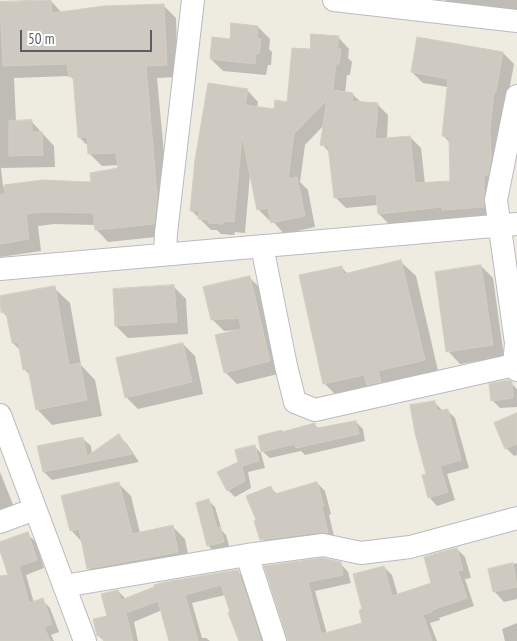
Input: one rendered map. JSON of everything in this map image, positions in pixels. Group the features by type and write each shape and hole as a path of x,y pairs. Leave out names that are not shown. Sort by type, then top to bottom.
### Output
{"street":[{"path":"166,254 166,233 193,0"},
{"path":"334,0 357,1 517,21"},
{"path":"262,246 295,402 315,410 516,367 509,225 496,200 517,96"},
{"path":"0,269 509,225"},
{"path":"0,415 84,641"},
{"path":"0,522 35,509"},
{"path":"64,586 247,555 323,545 361,553 410,547 517,518"},
{"path":"247,555 275,641"}],"building":[{"path":"51,0 52,13 104,6 164,4 167,65 146,66 157,195 154,224 95,230 93,213 41,212 26,214 29,239 0,244 0,195 5,194 4,185 42,180 91,182 90,173 118,168 116,153 88,154 87,137 78,138 73,76 69,77 67,64 3,66 0,2"},
{"path":"231,23 258,26 257,38 261,39 259,54 256,53 255,64 210,59 212,37 230,39"},
{"path":"311,34 339,36 337,49 341,49 339,64 336,64 333,90 353,93 352,101 378,103 375,139 410,136 415,183 450,181 449,137 442,136 448,79 411,72 417,37 503,52 496,92 494,92 490,129 491,159 488,175 484,175 484,207 442,210 442,207 378,214 376,194 334,198 328,146 320,145 327,100 294,134 288,179 297,177 305,216 271,223 268,208 257,210 242,136 234,222 224,221 223,224 208,223 209,220 198,219 199,211 190,211 195,160 208,83 248,89 245,105 274,109 275,100 287,102 292,48 310,49"},
{"path":"32,120 32,132 42,132 43,155 9,156 9,121"},
{"path":"401,260 425,360 378,371 381,382 367,385 364,375 323,384 299,275 342,266 343,274"},
{"path":"481,265 493,345 446,352 435,272"},
{"path":"250,276 270,361 224,373 215,335 241,329 239,318 211,320 203,287"},
{"path":"174,285 177,322 115,326 113,289"},
{"path":"55,286 69,365 80,363 87,400 36,410 28,369 23,370 18,342 12,343 6,312 1,313 0,296"},
{"path":"183,343 192,382 125,398 116,358"},
{"path":"509,380 512,382 513,398 491,401 489,384"},
{"path":"435,401 437,411 448,409 461,460 440,466 448,492 428,498 422,475 426,474 410,405"},
{"path":"517,413 517,444 505,449 494,423"},
{"path":"356,421 359,434 296,448 295,444 261,452 258,436 315,423 316,428"},
{"path":"119,434 132,454 43,472 37,446 83,437 87,456"},
{"path":"255,445 259,461 242,466 245,481 227,491 217,472 238,462 235,450"},
{"path":"119,482 132,534 173,525 178,552 87,569 79,529 70,531 61,496"},
{"path":"317,482 324,506 322,507 328,533 321,532 260,540 254,521 256,520 246,496 271,486 274,494"},
{"path":"209,499 217,528 220,527 224,542 207,546 196,503"},
{"path":"28,532 37,560 19,566 29,603 43,598 52,624 44,627 50,641 0,641 0,576 8,575 0,551 0,542"},
{"path":"457,548 463,570 458,571 467,598 423,615 432,641 288,641 264,566 322,558 341,562 343,575 308,582 321,634 362,623 359,610 362,609 353,574 384,566 392,596 431,583 424,557"},
{"path":"513,563 517,587 493,592 488,569"},
{"path":"238,570 261,641 239,641 228,613 230,612 221,585 185,595 198,641 169,641 158,601 126,613 133,641 104,641 102,635 97,636 93,619 107,616 101,594 118,590 121,600 165,582"}]}
